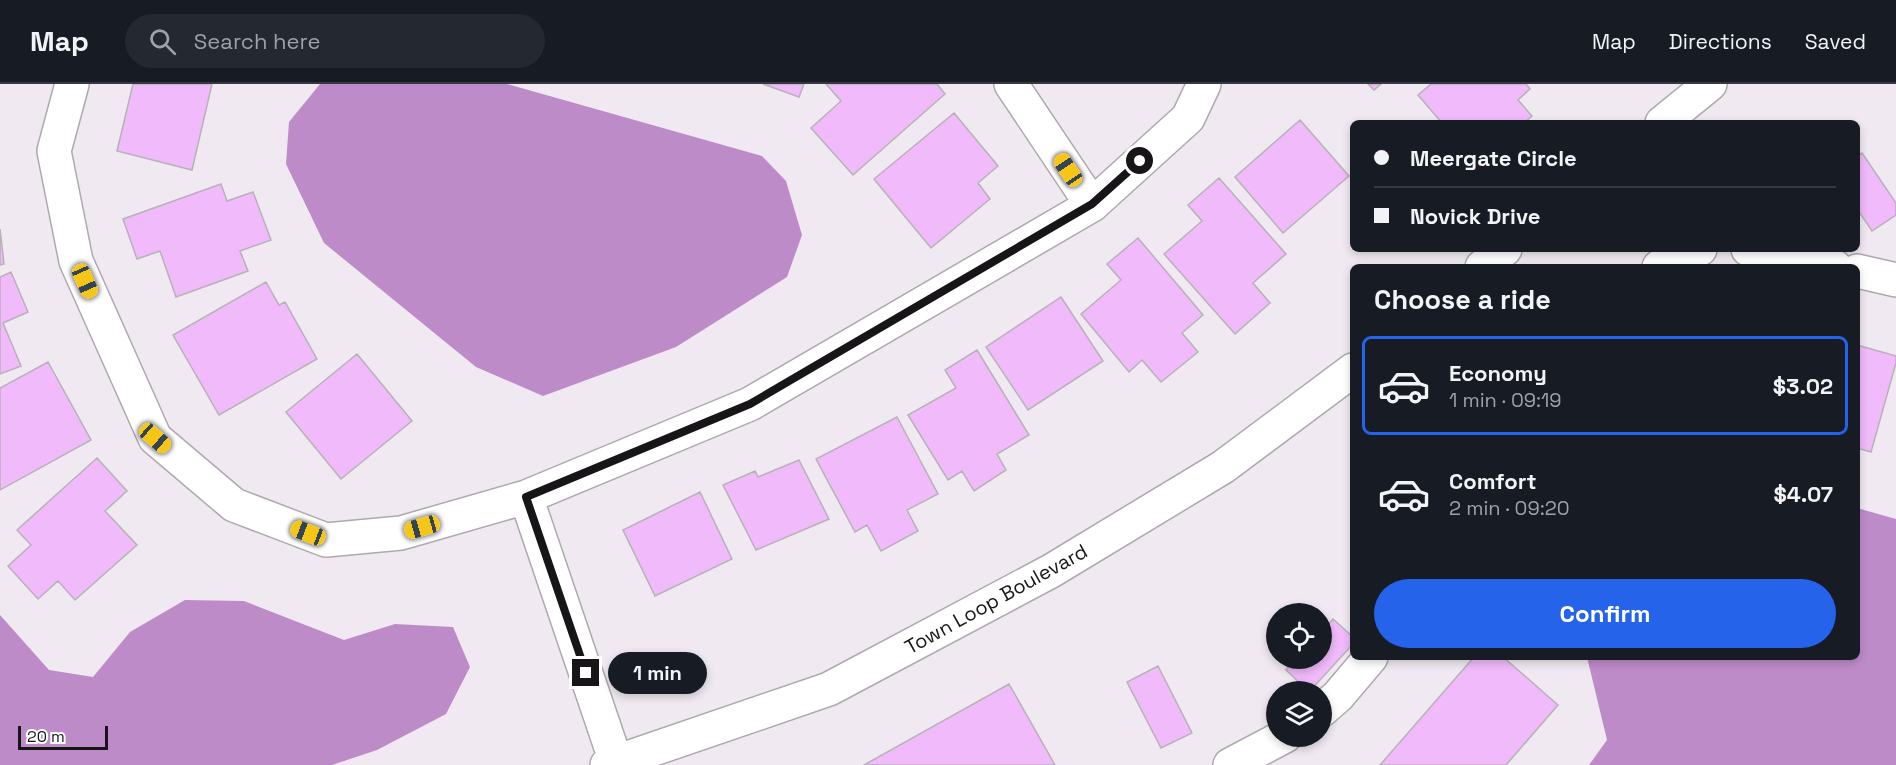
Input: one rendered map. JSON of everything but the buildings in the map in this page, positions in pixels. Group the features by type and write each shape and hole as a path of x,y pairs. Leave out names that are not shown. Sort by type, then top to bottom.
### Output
{"street":[{"path":"72,84 54,151 76,261 155,438 234,506 326,540 401,533 526,497 750,404 1092,204 1188,118 1204,84"},
{"path":"1011,84 1092,204"},
{"path":"1666,120 1710,84"},
{"path":"1486,264 1500,252"},
{"path":"1663,264 1672,257 1690,252"},
{"path":"1762,252 1820,264"},
{"path":"1860,273 1896,280"},
{"name":"Town Loop Boulevard","path":"613,764 829,689 1051,571 1223,467 1350,372"},
{"path":"526,497 613,764"},
{"path":"1332,701 1368,660"},
{"path":"1230,765 1266,746"}],"shaded area":[{"path":"320,84 507,84 762,156 786,181 802,235 787,277 676,347 543,396 476,367 324,243 286,164 289,122"},
{"path":"1860,509 1896,519 1896,765 1589,765 1607,740 1588,660 1860,660"},
{"path":"185,600 244,601 344,640 395,624 453,627 470,667 446,714 377,750 332,765 0,765 0,615 49,670 93,677 130,632"}],"route":[{"path":"586,673 526,497 750,404 1092,204 1140,161"}]}
